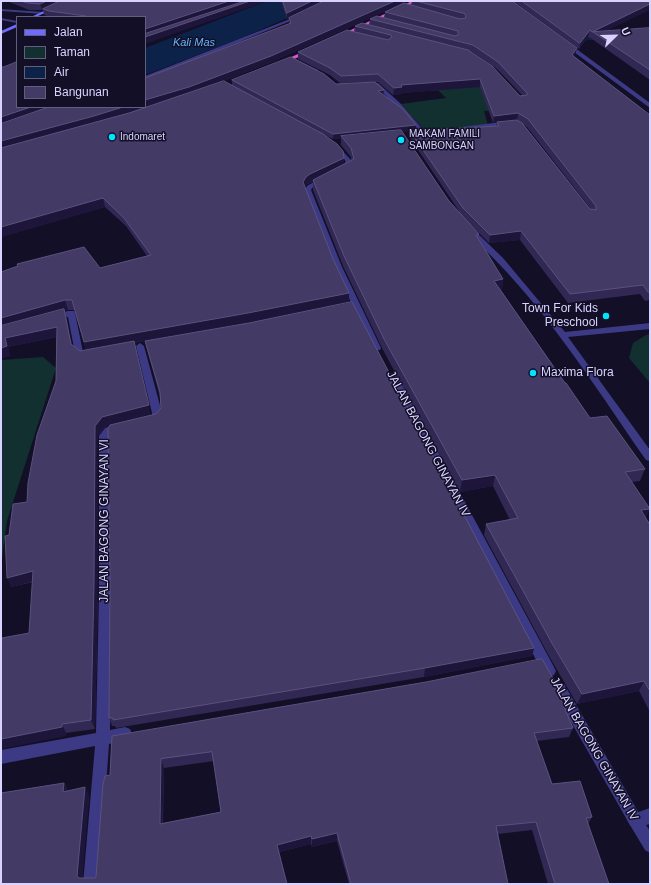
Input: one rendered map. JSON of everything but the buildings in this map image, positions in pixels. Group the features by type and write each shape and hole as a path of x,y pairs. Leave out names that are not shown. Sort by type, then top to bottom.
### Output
{"highway":[{"path":"335,39 416,1"},
{"path":"274,66 316,48"}],"main road":[{"path":"36,16 68,1"},
{"path":"1,33 16,25"}],"street":[{"path":"403,6 410,8"},
{"path":"1,10 43,13"},
{"path":"146,78 306,14"},
{"path":"1,19 16,24"},
{"path":"377,19 389,22"},
{"path":"362,26 374,29"},
{"path":"347,33 356,35"},
{"path":"559,39 650,106"},
{"path":"291,58 320,73"},
{"path":"361,85 376,84 398,104 423,133"},
{"path":"457,129 517,124"},
{"name":"JALAN BAGONG GINAYAN IV","path":"332,142 345,155 348,160 349,168 313,184 308,190 352,306 383,361 543,661 643,818 650,845"},
{"path":"467,227 503,262 562,335 650,457"},
{"path":"47,319 71,313 79,353 83,356 93,354"},
{"path":"562,335 650,326"},
{"name":"JALAN BAGONG GINAYAN VI","path":"92,884 98,773 103,738 105,594 104,436 108,430 154,419 157,416 155,402 139,346"},
{"path":"529,664 543,661"},
{"path":"1,758 138,732"}],"green space":[{"path":"504,85 503,110 484,111 488,126 425,131 401,104 446,98 438,90"},
{"path":"650,334 650,383 629,358 633,343"},
{"path":"43,357 56,368 7,521 1,565 1,360"}],"water":[{"name":"Kali Mas","path":"267,1 326,1 244,37 146,75 146,48"}],"waterway":[{"path":"576,40 603,38"}],"place":[{"name":"Indomaret","path":"112,137"},
{"name":"MAKAM FAMILI SAMBONGAN","path":"401,140"},
{"name":"Town For Kids Preschool","path":"606,316"},
{"name":"Maxima Flora","path":"533,373"}]}
